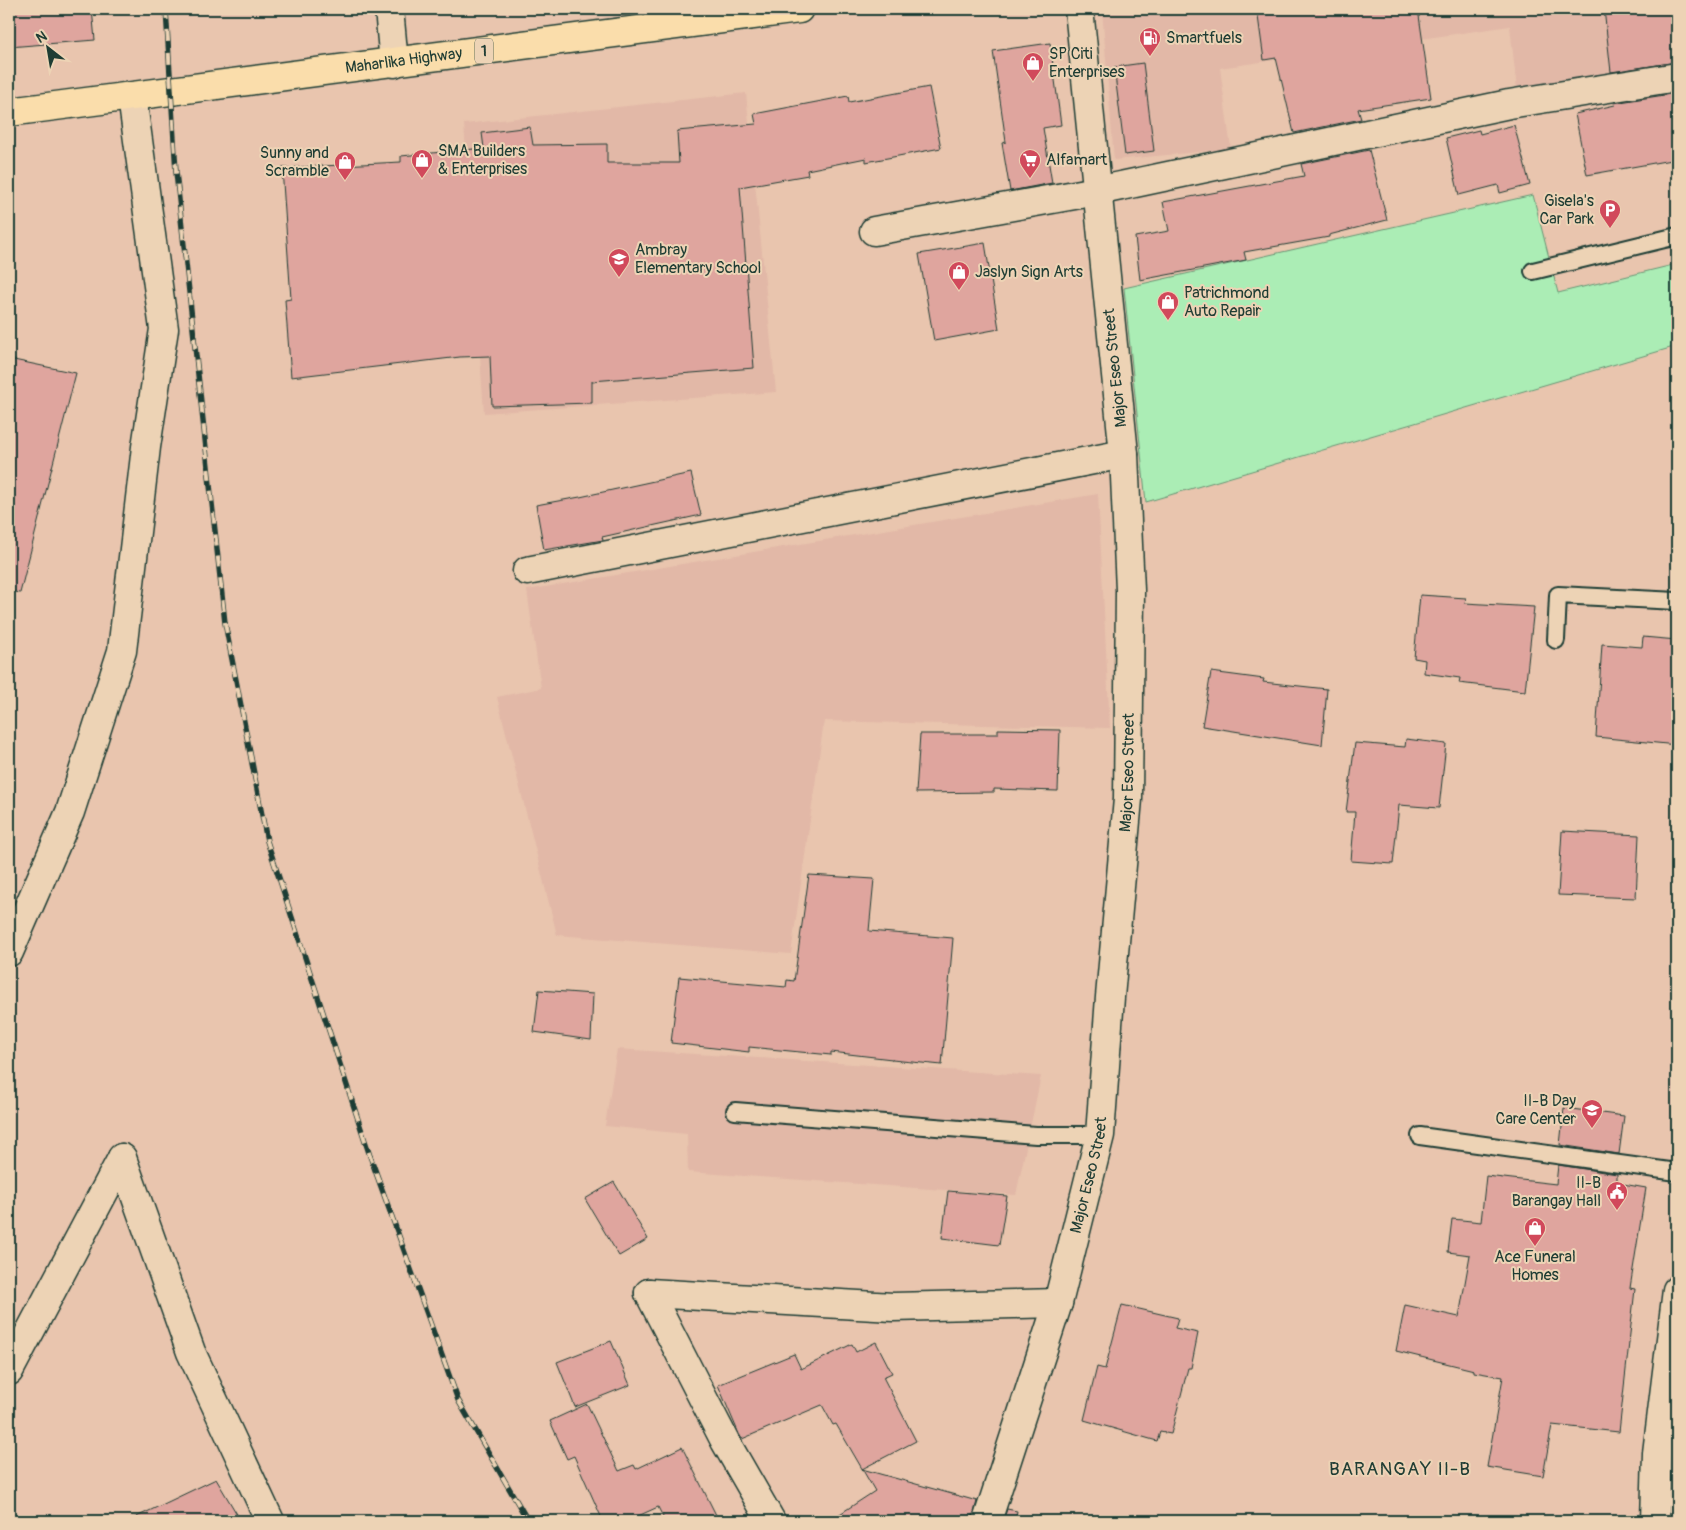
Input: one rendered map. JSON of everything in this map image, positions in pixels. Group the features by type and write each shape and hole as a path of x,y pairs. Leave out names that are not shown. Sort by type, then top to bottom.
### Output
{"main road":[{"name":"Maharlika Highway","path":"9,112 799,9"}],"street":[{"path":"390,9 394,62"},
{"name":"Major Eseo Street","path":"987,1521 1058,1303 1100,1135 1128,799 1130,590 1124,454 1079,9"},
{"path":"874,231 1097,191 1509,104 1677,77"},
{"path":"9,952 70,812 122,652 146,447 164,329 132,97"},
{"path":"527,571 1124,454"},
{"path":"9,1371 122,1158 192,1352 270,1521"},
{"path":"1655,1521 1657,1453 1677,1290"},
{"path":"771,1521 725,1441 649,1293 892,1307 1058,1303"}],"lane":[{"path":"1533,271 1677,236"},
{"path":"1556,640 1558,595 1677,601"},
{"path":"735,1111 1036,1134 1100,1135"},
{"path":"1420,1136 1677,1172"}],"shaded area":[{"path":"1102,9 1677,9 1677,67 1517,90 1510,26 1220,68 1231,149 1114,160"},
{"name":"Ambray Elementary School","path":"746,93 776,392 484,413 464,124"},
{"path":"1098,494 1110,728 824,721 791,954 557,935 497,697 541,688 527,590"},
{"path":"617,1049 1041,1076 1016,1195 688,1172 687,1134 605,1126"}],"green space":[{"path":"1533,195 1558,293 1677,264 1677,346 1146,502 1124,288"}],"building":[{"path":"9,9 92,9 95,40 9,47"},
{"path":"1257,9 1418,9 1431,98 1358,109 1361,119 1294,133 1276,58 1264,60"},
{"path":"1604,9 1677,9 1677,62 1611,72"},
{"path":"1050,43 1061,125 1043,128 1052,183 1010,191 1002,143 1006,142 993,51"},
{"path":"1143,63 1154,151 1125,155 1114,67"},
{"path":"929,87 941,148 866,162 866,158 807,170 808,175 740,187 754,368 592,381 592,403 492,406 490,356 460,357 291,377 285,300 291,299 282,168 401,162 401,156 484,148 482,133 530,127 533,145 607,144 607,163 679,163 677,131 756,124 754,114 848,96 849,102"},
{"path":"1677,93 1677,155 1671,156 1671,160 1587,175 1575,114 1615,105 1614,103"},
{"path":"1514,125 1530,185 1500,193 1498,185 1459,195 1446,138 1479,130 1480,134"},
{"path":"1369,150 1387,220 1329,235 1329,237 1244,252 1246,260 1140,280 1135,237 1169,231 1163,202 1304,176 1301,164"},
{"name":"Jaslyn Sign Arts","path":"985,243 999,329 934,341 919,254"},
{"path":"9,359 76,373 20,593 9,591"},
{"path":"691,473 701,515 602,537 603,540 544,550 536,505"},
{"path":"1420,595 1466,598 1465,603 1534,607 1525,691 1459,683 1460,678 1424,673 1425,660 1414,658"},
{"path":"1643,637 1677,640 1677,745 1596,737 1602,644 1642,647"},
{"path":"1211,672 1264,679 1263,682 1327,689 1322,745 1202,726"},
{"path":"998,729 1060,730 1058,791 994,789 994,792 916,793 920,734 998,734"},
{"path":"1406,739 1446,744 1439,808 1399,805 1393,864 1351,861 1355,812 1346,812 1355,743 1405,747"},
{"path":"1562,831 1639,835 1636,898 1558,895"},
{"path":"809,875 874,879 869,931 953,938 942,1065 831,1052 831,1055 749,1047 749,1052 671,1043 679,977 786,987 787,980 794,981"},
{"path":"539,990 593,994 591,1040 534,1032"},
{"name":"II-B Day Care Center","path":"1564,1108 1624,1116 1619,1154 1560,1145"},
{"path":"1558,1165 1617,1174 1617,1183 1646,1188 1630,1288 1635,1289 1619,1432 1552,1425 1543,1476 1487,1467 1503,1377 1474,1372 1474,1370 1396,1351 1405,1305 1459,1317 1470,1255 1448,1252 1452,1219 1481,1222 1486,1176 1556,1184"},
{"path":"614,1182 648,1239 619,1256 585,1199"},
{"path":"948,1191 1007,1196 999,1245 942,1238"},
{"path":"1122,1305 1178,1318 1175,1328 1198,1333 1191,1368 1188,1368 1171,1434 1160,1432 1157,1441 1084,1420 1097,1367 1105,1369"},
{"path":"611,1341 630,1385 575,1407 557,1362"},
{"path":"876,1342 892,1373 883,1377 916,1441 862,1469 836,1424 833,1425 822,1405 742,1439 718,1385 794,1354 801,1369 852,1344 856,1352"},
{"path":"587,1404 619,1471 634,1465 636,1469 682,1447 719,1521 665,1521 658,1507 627,1521 603,1521 574,1456 567,1459 550,1421"},
{"path":"862,1469 977,1501 972,1521 829,1521 875,1491"},
{"path":"216,1479 241,1521 128,1521"},
{"path":"1007,1509 1017,1511 1015,1521 1003,1521"}],"railway":[{"path":"166,9 176,172 225,623 267,841 370,1156 458,1400 528,1521"}],"place":[{"name":"Smartfuels","path":"1150,57"},
{"name":"SP Citi Enterprises","path":"1033,82"},
{"name":"SMA Builders & Enterprises","path":"422,179"},
{"name":"Alfamart","path":"1030,179"},
{"name":"Sunny and Scramble","path":"345,181"},
{"name":"Gisela's Car Park","path":"1610,229"},
{"name":"Ambray Elementary School","path":"619,278"},
{"name":"Jaslyn Sign Arts","path":"959,291"},
{"name":"Patrichmond Auto Repair","path":"1168,321"},
{"name":"II-B Day Care Center","path":"1592,1129"},
{"name":"II-B Barangay Hall","path":"1617,1211"},
{"name":"Ace Funeral Homes","path":"1535,1247"}],"district":[{"name":"BARANGAY II-B","path":"1400,1469"}]}
